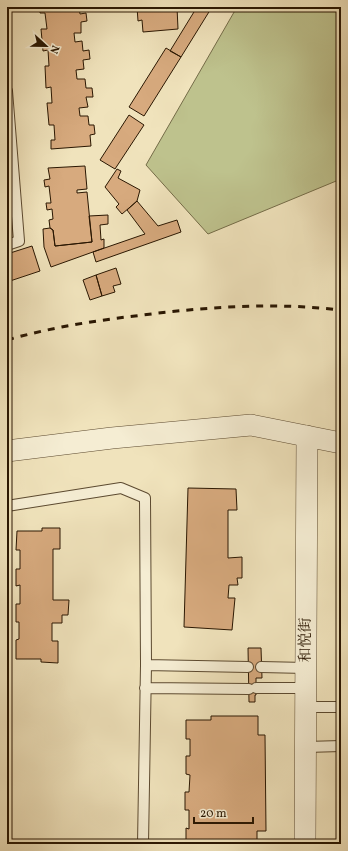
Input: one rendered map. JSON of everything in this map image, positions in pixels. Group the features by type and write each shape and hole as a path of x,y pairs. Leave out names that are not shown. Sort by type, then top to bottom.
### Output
{"street":[{"path":"7,451 112,438 251,425 341,443"},
{"name":"和悦街","path":"305,844 307,436"}],"lane":[{"path":"7,91 19,241 7,245"},
{"path":"7,506 121,488 145,498 146,665 142,844"},
{"path":"146,665 248,667"},
{"path":"261,667 306,688 341,707"},
{"path":"145,688 306,688"},
{"path":"306,747 341,746"}],"green space":[{"path":"237,7 341,7 341,179 208,234 146,165"}],"building":[{"path":"40,7 79,7 80,14 86,13 87,21 81,22 81,33 74,33 75,42 82,41 83,51 89,50 90,59 83,60 84,69 76,70 77,79 85,79 86,88 92,88 93,97 86,97 88,107 79,108 80,116 88,116 89,125 94,125 95,134 90,135 91,146 51,149 51,140 55,140 54,125 49,125 47,103 52,103 51,87 46,88 45,66 49,66 48,50 43,51 41,29 47,29 45,13 40,13"},
{"path":"137,7 177,7 178,29 143,32 142,20 138,21"},
{"path":"197,7 212,7 181,57 170,51"},
{"path":"166,48 181,57 144,116 129,107"},
{"path":"129,115 144,125 115,169 100,160"},
{"path":"85,166 87,189 77,190 77,193 87,192 92,242 55,246 53,230 50,228 49,220 53,219 52,209 47,210 46,203 51,203 49,186 45,187 44,180 50,179 48,168"},
{"path":"117,169 121,171 118,178 140,190 137,201 122,214 116,207 119,204 105,187"},
{"path":"137,201 158,226 177,220 181,232 96,262 93,252 145,234 127,210"},
{"path":"108,215 108,224 100,225 101,240 104,239 104,248 51,267 44,247 43,229 50,228 53,230 55,246 92,242 89,216"},
{"path":"32,246 40,271 7,282 7,254"},
{"path":"116,268 121,284 113,286 115,292 102,296 96,275"},
{"path":"96,275 102,296 90,300 83,280"},
{"path":"188,488 236,489 237,510 228,510 228,558 242,557 242,578 237,578 238,585 229,585 228,598 235,598 232,630 184,627"},
{"path":"42,528 60,528 60,549 53,549 53,600 69,600 68,615 62,615 62,623 52,623 52,641 58,641 58,663 41,662 41,659 16,659 16,640 19,639 19,622 16,622 16,604 20,604 20,585 16,586 16,569 20,569 20,550 16,550 17,531 42,531"},
{"path":"248,648 261,648 262,678 256,678 255,702 249,702"},
{"path":"211,716 258,716 258,735 265,735 266,831 257,831 257,844 186,844 186,828 189,829 189,810 185,810 185,792 189,792 190,775 186,774 186,756 190,756 190,739 186,739 186,720 211,720"}],"railway":[{"path":"7,340 55,328 119,318 187,310 264,306 289,306 341,310"}]}
